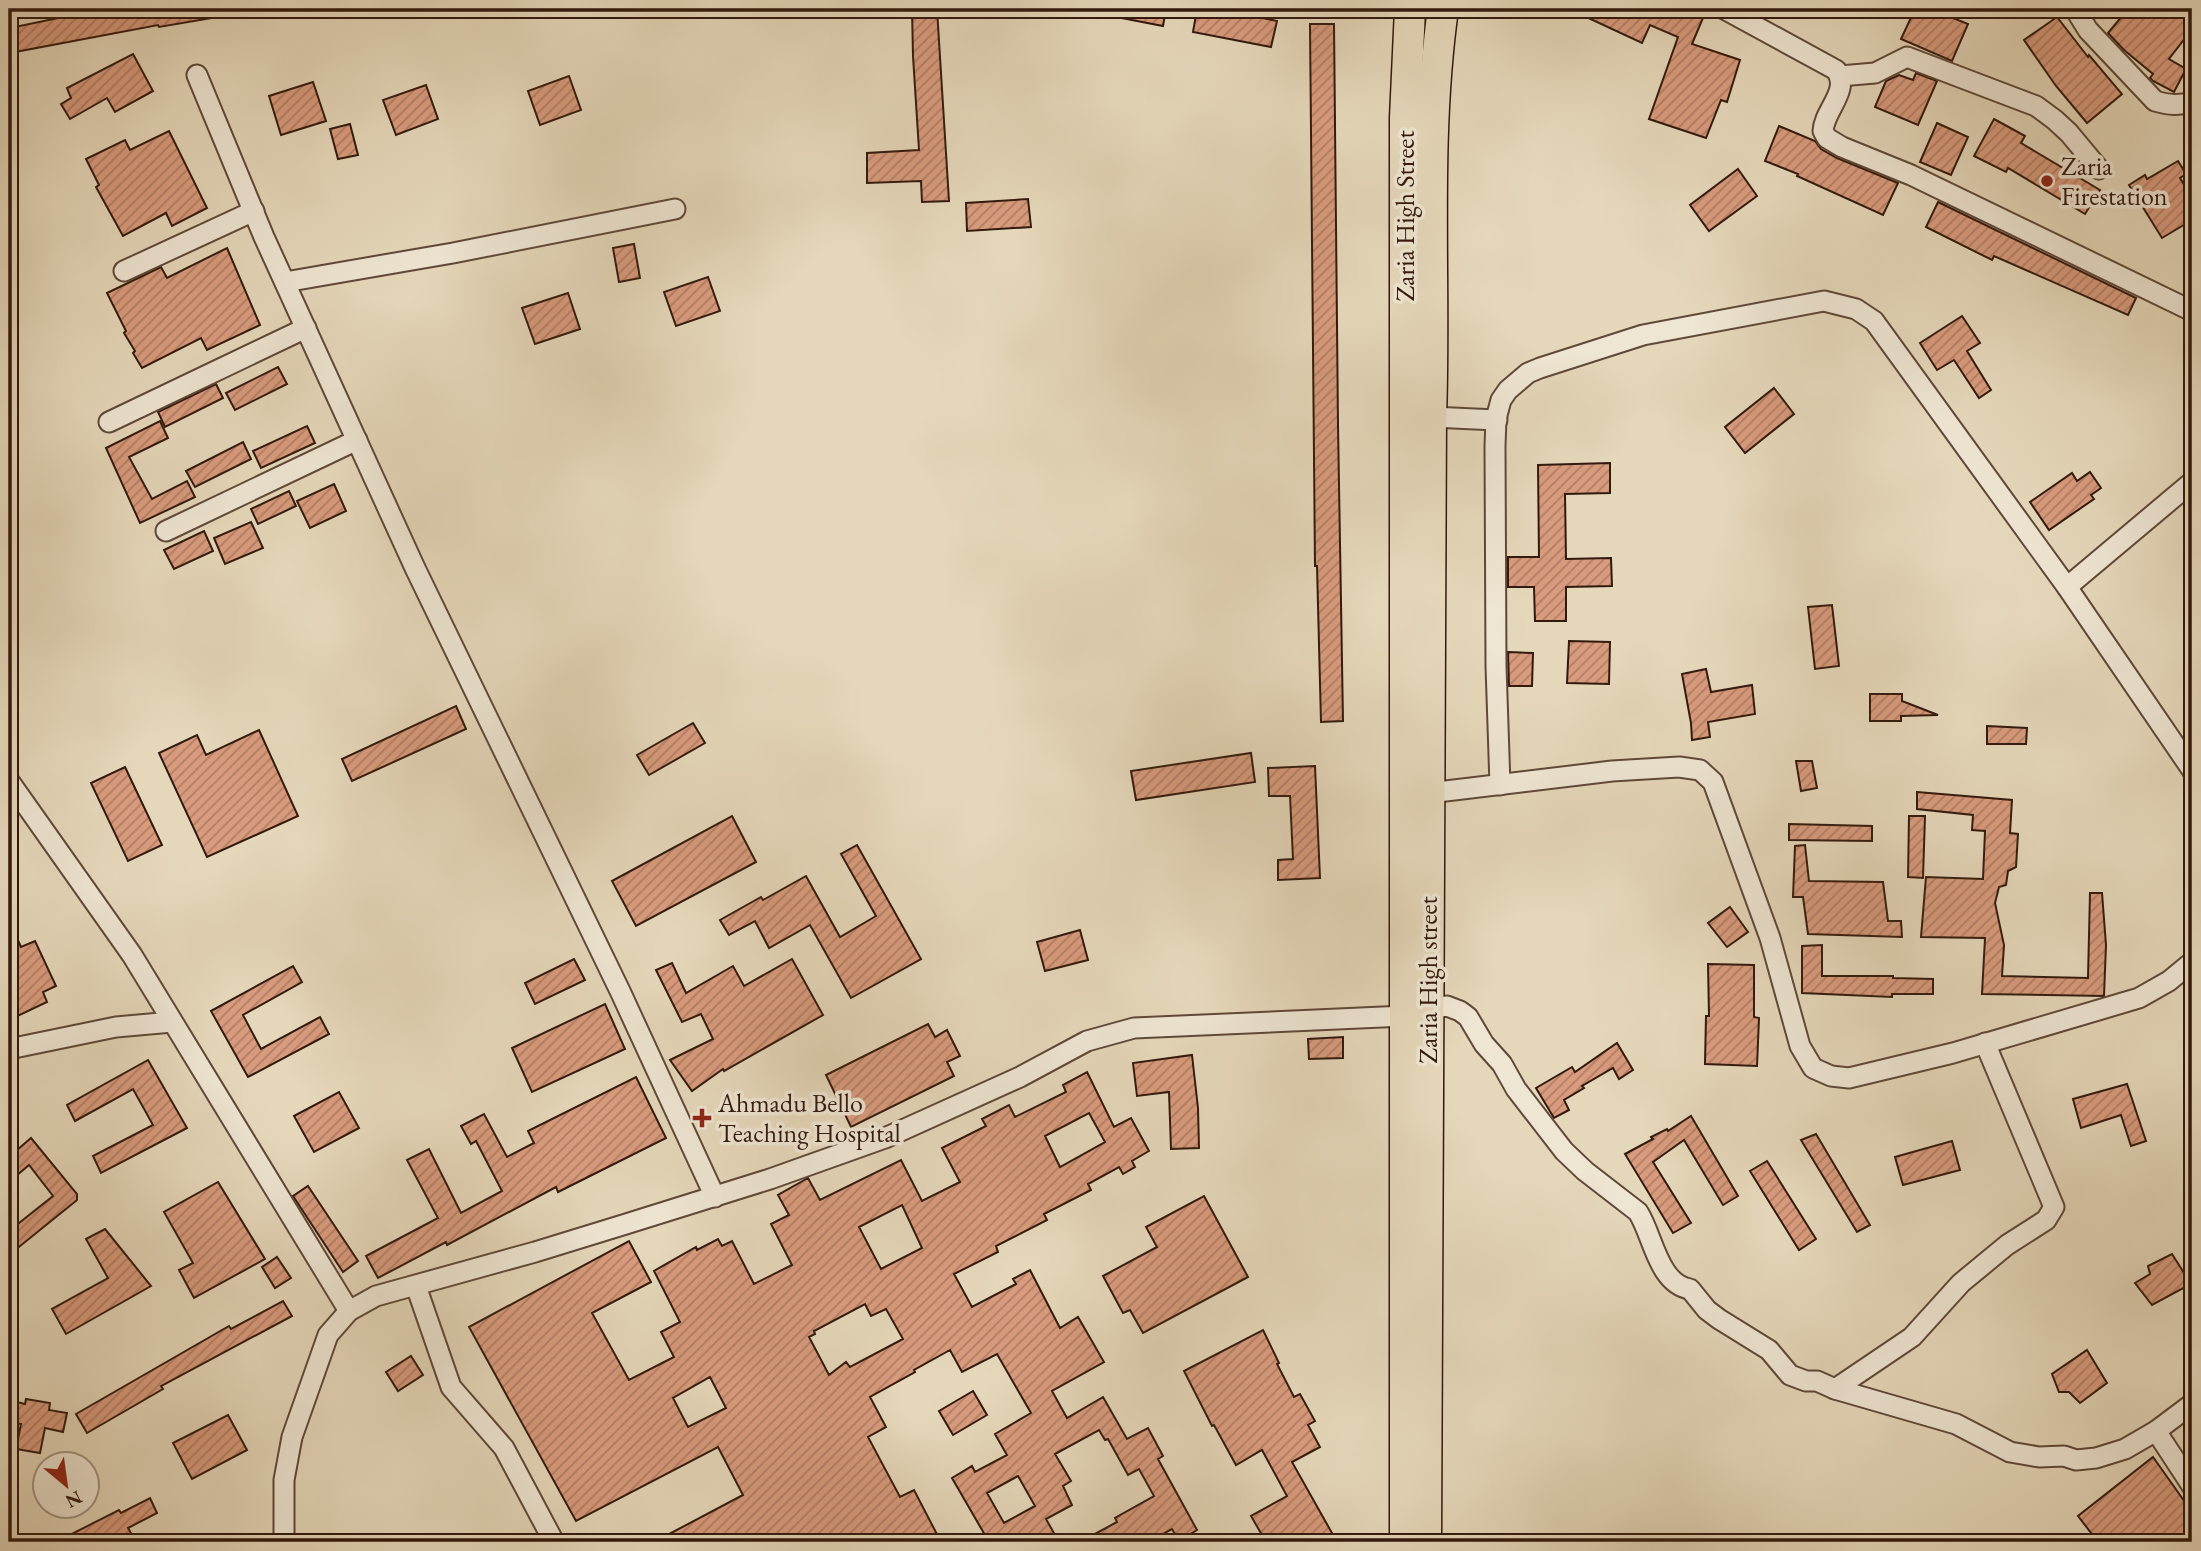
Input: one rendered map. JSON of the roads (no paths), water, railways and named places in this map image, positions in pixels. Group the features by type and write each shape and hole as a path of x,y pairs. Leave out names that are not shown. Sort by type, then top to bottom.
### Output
{"main road":[{"name":"Zaria High Street","path":"1410,9 1405,118 1418,420"},
{"name":"Zaria High Street","path":"1418,420 1434,340 1432,167 1443,9"},
{"name":"Zaria High street","path":"1405,1542 1417,1012 1429,793 1418,420"},
{"name":"Zaria High street","path":"1418,420 1417,1012 1426,1542"}],"street":[{"path":"1724,9 1836,71 1842,85 1823,131 1833,142 1911,175 2192,311"},
{"path":"2075,9 2088,30 2155,101 2169,105 2192,102"},
{"path":"1840,76 1875,73 1907,57 2036,106 2069,133 2099,169"},
{"path":"197,75 285,282 415,568 620,991 715,1197"},
{"path":"285,282 453,253 675,209"},
{"path":"124,271 254,211"},
{"path":"1500,785 1496,667 1495,446 1501,400 1508,390 1528,373 1643,335 1824,301 1856,309 1874,321 1890,341 2067,587 2192,770"},
{"path":"109,422 306,328"},
{"path":"1418,420 1497,421"},
{"path":"166,531 357,440"},
{"path":"2067,587 2192,482"},
{"path":"1429,793 1612,771 1679,767 1700,770 1713,782 1720,800 1770,939 1800,1046 1814,1068 1831,1076 1849,1078 1953,1053 2139,998 2169,981 2192,962"},
{"path":"9,781 132,955 349,1311"},
{"path":"284,1542 284,1480 292,1437 328,1335 349,1311 376,1296 535,1252 770,1180 886,1138 1020,1077 1087,1041 1134,1028 1417,1012 1447,1006 1468,1017 1516,1090 1564,1151 1638,1212 1651,1246 1676,1285 1690,1289 1719,1320 1769,1350 1790,1375 1806,1381 1818,1381 1835,1389 1956,1424 2010,1452 2076,1460 2125,1450 2192,1404"},
{"path":"9,1049 116,1027 172,1022"},
{"path":"1835,1389 1912,1337 1961,1283 2007,1245 2046,1220 2054,1207 1985,1043"},
{"path":"416,1286 451,1387 504,1448 554,1542"},
{"path":"2156,1431 2192,1486"}],"place":[{"name":"Zaria Firestation","path":"2047,181"},
{"name":"Ahmadu Bello Teaching Hospital","path":"702,1118"}]}
